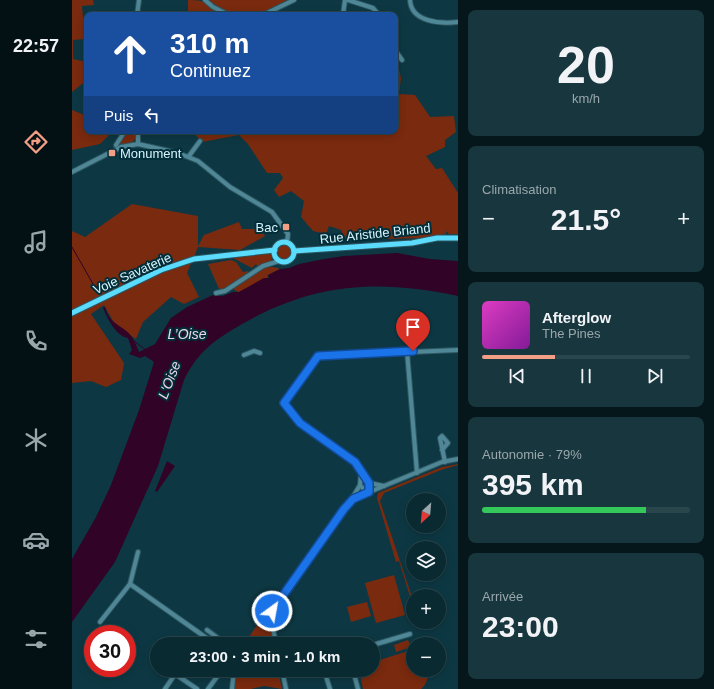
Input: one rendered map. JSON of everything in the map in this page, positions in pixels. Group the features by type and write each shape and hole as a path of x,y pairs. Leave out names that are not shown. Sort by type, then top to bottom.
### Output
{"main road":[{"name":"Rue Aristide Briand","path":"294,251 412,243 437,238 458,238"},
{"path":"287,243 292,246 294,251 290,260 285,262 279,260 275,256 274,250 278,245 287,243"},
{"name":"Voie Savaterie","path":"72,313 161,270 194,259 274,250"}],"street":[{"path":"137,12 139,0"},
{"path":"205,0 213,7 224,12"},
{"path":"269,12 294,0"},
{"path":"344,12 346,0 373,8 376,12"},
{"path":"410,0 412,10 418,16 437,22 458,22"},
{"path":"398,54 402,60"},
{"path":"116,145 123,134"},
{"path":"138,134 138,144"},
{"path":"188,156 200,141"},
{"path":"72,172 121,147 138,144 152,146 188,156 204,165 230,187 272,212 288,234 287,243"},
{"path":"216,293 224,291 263,266 279,260"},
{"path":"368,493 361,473 355,462 300,423 284,403 318,356 458,350"},
{"path":"244,356 254,351 260,353"},
{"path":"407,352 417,473"},
{"path":"442,450 445,462"},
{"path":"350,502 384,486 445,462 458,459"},
{"path":"363,482 384,486"},
{"path":"363,482 368,493"},
{"path":"275,637 272,623 274,608 363,482"},
{"path":"100,622 130,584 138,552"},
{"path":"130,584 211,637"},
{"path":"205,633 209,637"},
{"path":"205,633 210,637"},
{"path":"205,633 213,637"},
{"path":"380,642 410,634"},
{"path":"165,689 173,677"},
{"path":"179,677 197,689"},
{"path":"208,689 217,677"},
{"path":"232,689 233,677"},
{"path":"283,677 286,689"},
{"path":"326,677 330,689"},
{"path":"355,677 358,689"}],"shaded area":[{"path":"72,0 93,0 94,5 82,6 84,39 73,40 73,59 84,61 84,82 72,92"},
{"path":"188,0 206,3 216,12 188,12"},
{"path":"208,0 288,0 260,12 229,12"},
{"path":"398,65 401,78 399,94 415,95 430,117 454,116 456,132 445,140 445,147 426,156 436,169 442,168 458,193 458,234 449,234 446,231 446,234 425,238 345,240 341,230 329,226 326,234 313,231 301,217 304,201 291,191 279,197 274,190 283,178 280,173 267,173 248,144 239,135 202,142 195,134 398,134"},
{"path":"72,110 84,115 84,134 109,135 100,144 72,150"},
{"path":"125,134 136,134 135,139 131,143 117,148"},
{"path":"132,204 198,216 198,246 204,235 239,222 242,229 260,229 265,236 240,250 198,247 187,273 199,297 184,304 171,297 143,322 136,339 116,326 104,305 91,314 124,363 121,380 106,387 91,381 72,383 72,231 85,237"},
{"path":"281,245 287,245 291,249 291,255 287,259 281,259 277,255 277,249"},
{"path":"267,253 272,255 271,263 258,267 256,264 252,268 233,258"},
{"path":"231,260 236,262 243,272 248,271 249,275 268,267 280,269 268,275 267,278 239,292 234,290 232,285 220,291 208,264"},
{"path":"458,464 384,493 380,501 409,589 408,589 399,561 396,562 377,498 378,493 442,467"},
{"path":"394,575 405,615 376,623 365,583"},
{"path":"367,602 371,616 351,622 347,607"},
{"path":"269,614 273,637 249,637 260,621 263,623"},
{"path":"406,641 406,649 396,652 394,645"},
{"path":"406,652 406,677 428,677 425,685 421,689 363,689 362,677 380,677 380,660"},
{"path":"235,677 279,677 282,689 264,686 251,689 234,689"}],"water":[{"name":"L’Oise","path":"397,253 430,259 458,261 458,296 401,287 347,288 321,293 295,300 269,310 224,335 201,354 189,370 184,380 158,466 115,562 72,622 72,559 96,517 111,485 139,410 154,362 145,356 140,358 129,354 132,350 128,338 124,337 116,330 109,321 103,307 105,307 110,318 114,322 129,333 139,352 155,344 171,318 187,307 213,295 223,296 233,292 239,292 264,278 269,278 268,275 280,269 344,256"},
{"path":"167,461 175,466 157,492 155,491"}],"waterway":[{"path":"72,247 97,291"},
{"path":"134,341 146,350"}],"place":[{"name":"Monument","path":"112,153"},
{"name":"Bac","path":"286,227"}],"route":[{"path":"272,611 344,509 353,499 369,492 368,481 365,480 355,462 300,423 284,403 318,356 413,351"}],"water label":[{"name":"L'Oise","path":"169,380"}]}
